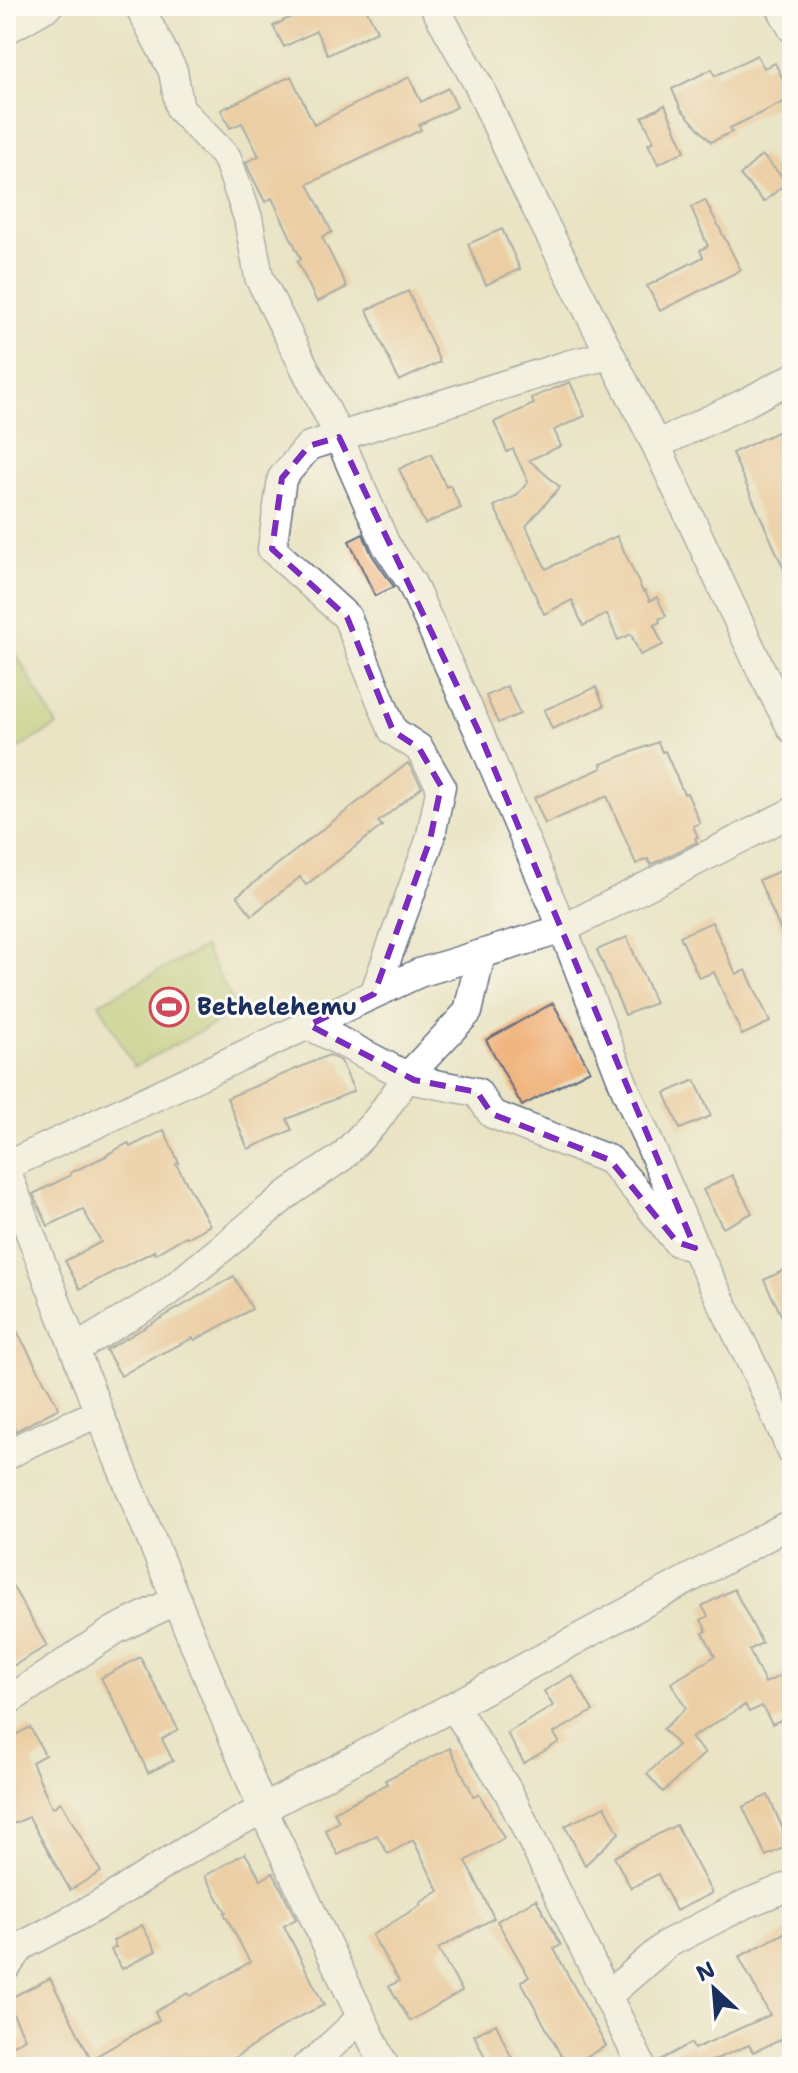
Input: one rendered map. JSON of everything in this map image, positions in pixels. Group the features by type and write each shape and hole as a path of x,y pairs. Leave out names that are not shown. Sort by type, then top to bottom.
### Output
{"street":[{"path":"6,30 48,6"},
{"path":"139,6 173,71 180,109 227,158 248,218 259,277 339,437 386,545 411,582 563,929 625,1088 695,1248 792,1452"},
{"path":"434,6 479,86 526,188 656,445 762,672 790,722"},
{"path":"780,6 792,28"},
{"path":"374,994 430,840 441,786 419,748 393,731 347,617 272,549 282,478 309,446 567,365 610,355"},
{"path":"656,445 792,378"},
{"path":"385,2067 263,1810 99,1413 6,1168 419,973 563,929 792,812"},
{"path":"75,1349 166,1294 289,1193 342,1157 377,1120 408,1076 468,1012 481,954"},
{"path":"309,1025 414,1080 477,1092 492,1114 610,1160 677,1242 695,1248"},
{"path":"6,1456 99,1413"},
{"path":"6,1967 22,1946 101,1904 187,1850 792,1523"},
{"path":"6,1702 115,1630 177,1600"},
{"path":"454,1707 508,1791 642,2067"},
{"path":"607,1996 667,1944 743,1905 792,1885"},
{"path":"306,2067 361,2018"}],"highlighted area":[{"path":"339,437 478,730 695,1248 677,1242 610,1160 492,1114 477,1092 414,1080 309,1025 374,994 430,840 441,786 419,748 393,731 347,617 272,549 282,478 309,446"}],"green space":[{"path":"6,636 57,726 6,755"},
{"name":"Bethelehemu","path":"204,947 238,1011 134,1067 99,1003"}],"building":[{"path":"313,6 365,6 377,31 328,55 316,31 284,47 273,26"},
{"path":"757,55 764,68 775,63 792,98 730,128 732,132 711,142 681,109 672,89 712,69 715,76"},
{"path":"291,76 314,125 409,77 421,102 448,88 457,107 419,125 421,130 308,184 332,232 322,237 347,287 317,302 272,198 265,202 249,170 246,162 259,156 242,123 230,128 221,110"},
{"path":"665,105 685,151 658,164 648,144 654,141 642,117"},
{"path":"762,155 787,182 764,202 740,175"},
{"path":"705,200 741,270 660,311 647,286 703,257 700,250 708,246 691,207"},
{"path":"502,229 520,269 486,285 468,244"},
{"path":"408,291 440,362 399,381 367,310"},
{"path":"570,382 585,416 554,430 561,446 529,460 560,487 526,526 546,569 617,536 643,592 650,601 657,597 666,616 654,625 663,645 640,655 631,634 618,640 607,614 583,626 572,600 544,614 494,506 516,496 528,482 513,449 507,452 494,422 534,404 531,398"},
{"path":"792,425 792,587 732,453"},
{"path":"431,454 446,487 450,485 461,508 425,524 399,469"},
{"path":"363,534 372,555 394,587 375,596 349,541"},
{"path":"507,686 520,714 498,723 486,696"},
{"path":"596,687 604,706 552,729 544,710"},
{"path":"658,742 700,823 693,826 697,842 651,865 648,859 636,864 607,796 545,824 534,798 602,768 601,764"},
{"path":"408,763 422,787 378,822 382,826 306,885 300,877 252,915 237,896"},
{"path":"780,871 792,899 792,957 759,880"},
{"path":"712,922 736,974 746,970 770,1022 742,1035 714,972 699,978 680,936"},
{"path":"627,937 655,1003 625,1015 597,950"},
{"path":"553,1003 590,1070 522,1106 486,1040"},
{"path":"329,1055 341,1061 354,1091 287,1119 292,1130 248,1149 227,1098"},
{"path":"695,1080 711,1116 680,1129 665,1093"},
{"path":"164,1130 179,1163 176,1164 210,1225 80,1289 65,1261 101,1242 83,1209 48,1226 33,1194 128,1143 130,1147"},
{"path":"732,1175 752,1213 723,1228 703,1190"},
{"path":"792,1266 792,1337 764,1280"},
{"path":"234,1276 252,1309 121,1376 106,1350"},
{"path":"6,1311 59,1408 16,1431 6,1413"},
{"path":"6,1575 47,1646 6,1670"},
{"path":"734,1589 762,1643 749,1650 765,1683 786,1673 792,1684 792,1715 772,1724 762,1706 749,1712 745,1705 691,1738 705,1753 663,1792 647,1774 678,1745 663,1729 686,1708 671,1683 715,1656 703,1633 707,1631 701,1620 708,1616 702,1606"},
{"path":"140,1657 178,1729 162,1739 173,1761 148,1773 101,1678"},
{"path":"572,1675 593,1711 554,1733 559,1742 524,1763 507,1733 553,1706 544,1691"},
{"path":"30,1727 45,1755 32,1762 52,1808 61,1802 101,1872 70,1890 29,1817 6,1827 6,1740"},
{"path":"450,1748 474,1797 479,1794 504,1838 466,1861 494,1918 438,1949 462,1991 410,2021 389,1986 399,1981 372,1935 439,1891 413,1840 388,1854 377,1835 338,1855 325,1830 339,1822 334,1812 387,1784 385,1780"},
{"path":"768,1795 790,1845 766,1856 743,1807"},
{"path":"605,1806 619,1833 585,1865 565,1826"},
{"path":"676,1825 712,1893 676,1911 658,1874 631,1888 614,1857"},
{"path":"245,1853 261,1880 273,1873 281,1888 296,1919 284,1926 324,2005 293,2020 220,2067 6,2067 6,2049 25,2038 6,2000 50,1978 91,2059 159,2020 155,2012 250,1962 205,1876"},
{"path":"536,1899 561,1945 554,1949 606,2046 567,2067 521,1981 529,1977 497,1921"},
{"path":"142,1925 156,1951 122,1969 111,1950 116,1947 113,1941"},
{"path":"792,1929 792,2056 783,2039 753,2052 749,2045 703,2067 659,2067 658,2061 691,2043 694,2049 770,2015 739,1957"},
{"path":"496,2024 516,2067 490,2067 474,2035"}],"place":[{"name":"Bethelehemu","path":"169,1007"}]}
